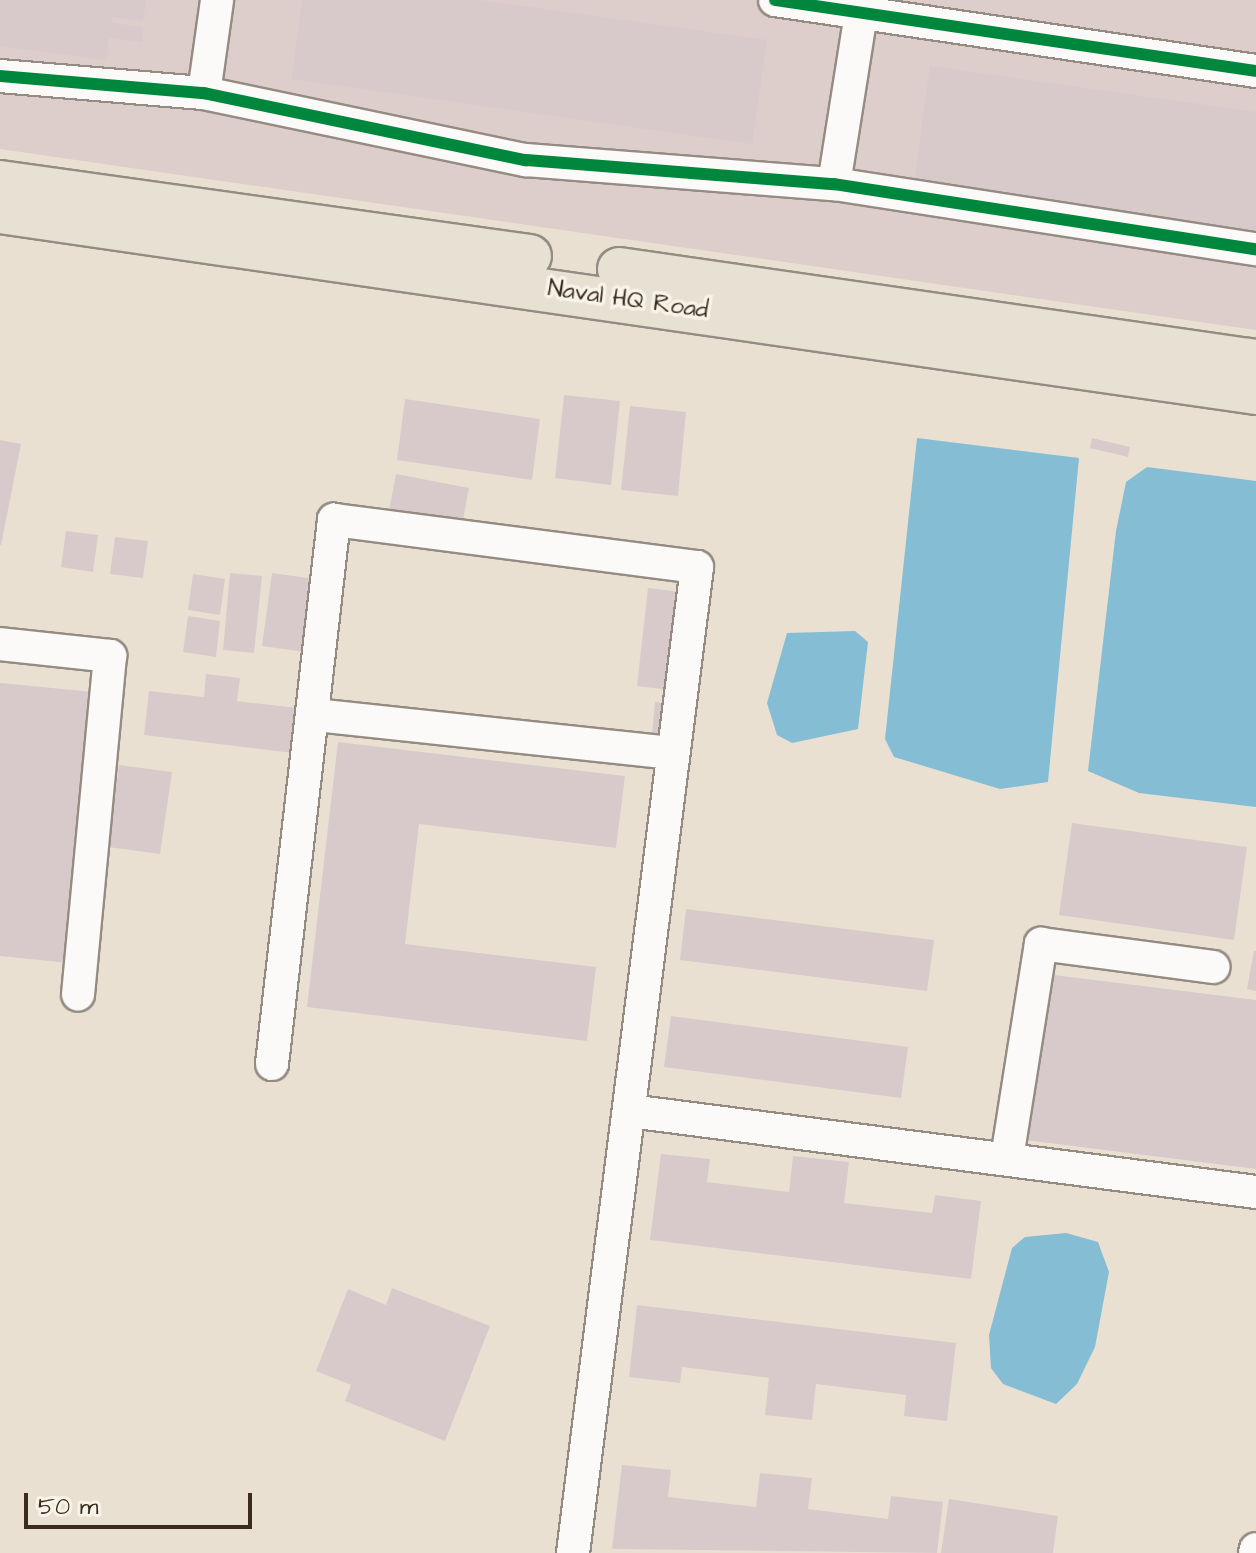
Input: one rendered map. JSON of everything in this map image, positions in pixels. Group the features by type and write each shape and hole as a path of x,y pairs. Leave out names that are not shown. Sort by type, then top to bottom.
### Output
{"main road":[{"name":"Naval HQ Road","path":"0,182 1256,361"},
{"name":"Naval HQ Road","path":"0,212 1256,393"}],"street":[{"path":"204,93 217,0"},
{"path":"775,0 1256,71"},
{"path":"834,184 861,13"},
{"path":"0,76 204,93 526,160 834,184 1256,249"},
{"path":"272,1064 316,715 334,520 697,567 671,753 630,1111 573,1553"},
{"path":"0,644 110,656 78,994"},
{"path":"316,715 671,753"},
{"path":"1007,1158 1041,944 1213,967"},
{"path":"630,1111 1256,1192"}],"shaded area":[{"path":"0,0 1256,0 1256,330 0,149"}],"water":[{"path":"917,438 1079,458 1048,782 1000,789 894,757 885,739"},
{"path":"1147,467 1256,481 1256,807 1139,793 1088,771 1116,531 1126,482"},
{"path":"855,631 868,642 858,729 792,743 777,735 767,703 787,633"},
{"path":"1066,1233 1098,1242 1109,1272 1095,1347 1077,1384 1056,1404 1003,1384 991,1368 989,1335 1012,1248 1025,1237"}],"building":[{"path":"0,0 146,0 143,21 112,17 111,23 143,27 142,42 109,38 106,60 0,46"},
{"path":"302,0 479,0 767,40 752,144 292,79"},
{"path":"930,66 1256,112 1256,232 914,184"},
{"path":"564,395 620,401 611,485 555,478"},
{"path":"405,399 540,419 532,480 397,460"},
{"path":"630,406 686,412 678,496 621,490"},
{"path":"1092,438 1130,447 1128,457 1090,448"},
{"path":"0,440 21,444 1,545 0,545"},
{"path":"396,474 469,488 461,530 388,516"},
{"path":"66,531 98,535 93,572 61,567"},
{"path":"115,537 148,541 143,578 110,574"},
{"path":"230,573 262,576 254,653 223,650"},
{"path":"272,573 315,579 304,652 262,646"},
{"path":"193,574 225,579 220,615 188,610"},
{"path":"648,588 681,592 670,690 637,686"},
{"path":"188,616 220,621 216,657 183,652"},
{"path":"206,674 240,678 237,701 298,708 293,753 144,735 149,691 204,697"},
{"path":"0,683 94,692 69,963 0,956"},
{"path":"655,702 671,704 668,736 652,734"},
{"path":"338,742 625,776 616,848 419,824 405,944 596,967 587,1041 307,1007"},
{"path":"119,765 172,772 160,854 108,847"},
{"path":"1072,823 1247,847 1234,940 1059,915"},
{"path":"686,909 934,940 927,991 680,960"},
{"path":"1256,951 1256,991 1247,989"},
{"path":"1046,974 1256,1000 1256,1169 1025,1140"},
{"path":"671,1016 908,1047 901,1098 664,1067"},
{"path":"661,1154 710,1159 707,1182 789,1192 793,1156 849,1162 844,1203 932,1213 935,1195 981,1201 971,1279 650,1240"},
{"path":"392,1288 490,1326 445,1441 345,1401 351,1385 316,1371 348,1289 386,1305"},
{"path":"637,1305 956,1343 947,1421 904,1416 906,1395 816,1384 812,1420 765,1415 769,1378 682,1367 680,1383 629,1377"},
{"path":"622,1465 671,1470 668,1497 756,1507 760,1473 812,1478 808,1509 888,1519 891,1496 943,1502 937,1553 612,1549"},
{"path":"949,1499 1058,1516 1053,1553 941,1553"}],"cycle path":[{"path":"775,0 1256,71"},
{"path":"0,76 204,93 526,160 834,184 1256,249"}]}
